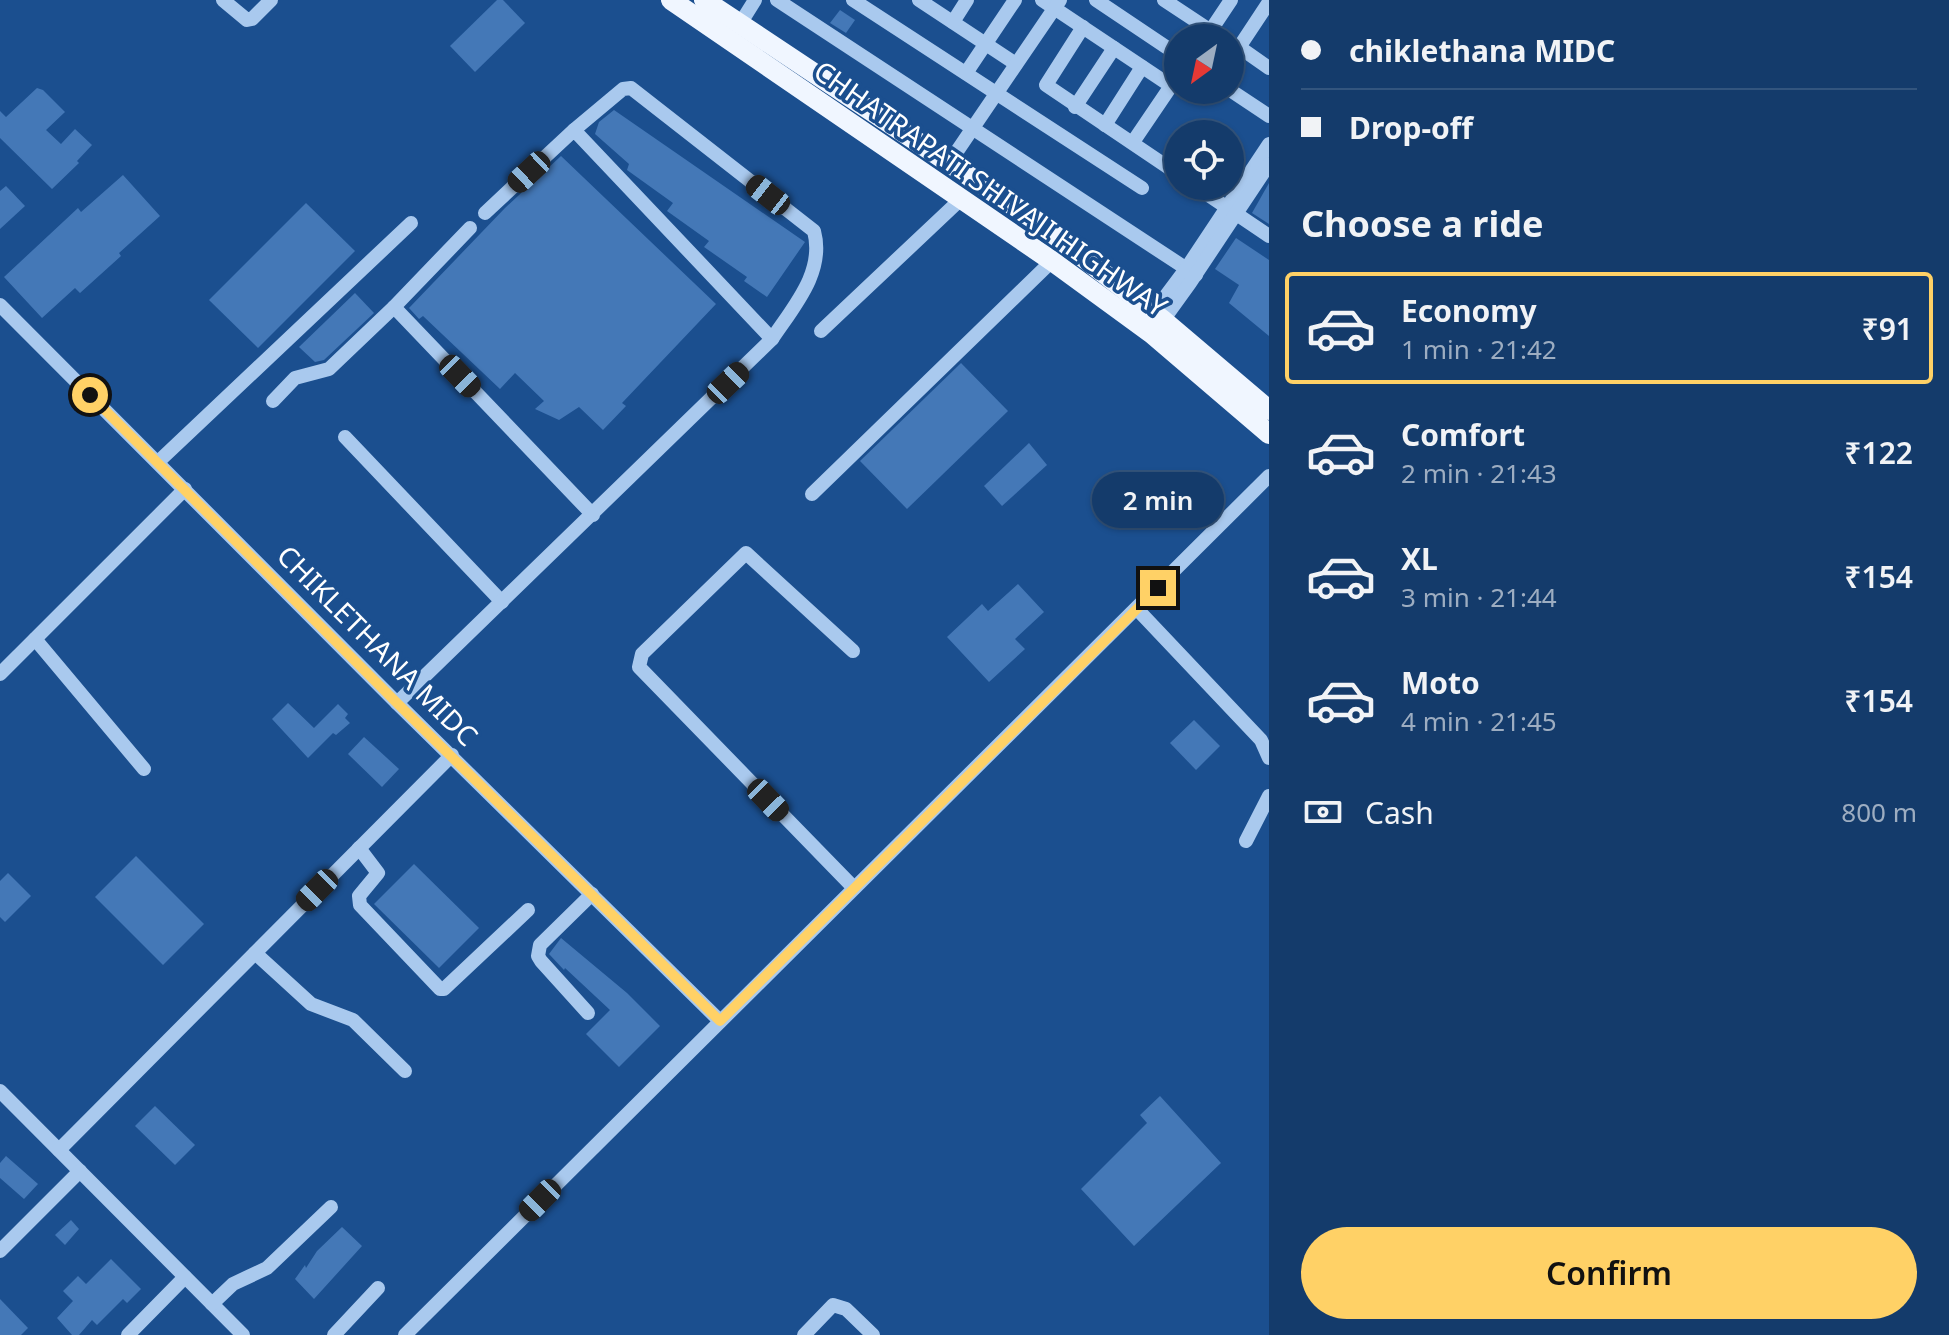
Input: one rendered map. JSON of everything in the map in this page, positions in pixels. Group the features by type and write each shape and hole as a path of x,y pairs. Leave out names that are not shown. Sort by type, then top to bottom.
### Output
{"main road":[{"name":"CHHATRAPATI SHIVAJI HIGHWAY","path":"671,0 1052,261 1153,323 1269,410"},
{"name":"CHHATRAPATI SHIVAJI HIGHWAY","path":"704,0 1038,222 1153,323 1269,434"}],"street":[{"path":"223,0 247,20 252,19 271,0"},
{"path":"740,24 755,0"},
{"path":"777,0 1191,272"},
{"path":"853,0 1142,188"},
{"path":"953,22 967,0"},
{"path":"966,73 1015,0"},
{"path":"1096,0 1164,46"},
{"path":"1164,0 1186,6 1200,24"},
{"path":"1215,24 1231,0"},
{"path":"922,1 1016,64"},
{"path":"1244,40 1269,2"},
{"path":"949,163 1016,64 1052,3 1171,86 1133,142"},
{"path":"1083,27 1046,85 1164,164"},
{"path":"1075,107 1114,48"},
{"path":"1244,50 1269,68"},
{"path":"1105,125 1142,67"},
{"path":"397,703 772,339 811,282 818,246 814,231 631,88 623,89 574,130 485,213"},
{"path":"1244,99 1269,116"},
{"path":"574,130 772,339"},
{"path":"1153,323 1231,211 1269,144"},
{"path":"1231,211 1269,164"},
{"path":"821,331 961,199"},
{"path":"1215,200 1269,236"},
{"path":"158,462 411,223"},
{"path":"273,401 295,378 329,369 470,228"},
{"path":"812,494 1052,261"},
{"name":"CHIKLETHANA MIDC","path":"0,305 720,1021"},
{"path":"394,307 593,515"},
{"path":"345,437 502,602"},
{"path":"405,1335 1269,476"},
{"path":"0,674 185,489"},
{"path":"853,651 746,553 639,660 639,667 854,888"},
{"path":"1137,609 1261,740 1269,758"},
{"path":"35,639 144,769"},
{"path":"59,1150 452,755"},
{"path":"1246,841 1269,796"},
{"path":"359,848 378,873 359,896 360,905 440,989 444,989 528,910"},
{"path":"588,1013 541,961 538,951 540,945 592,894"},
{"path":"255,953 311,1004 353,1020 405,1071"},
{"path":"0,1091 243,1335"},
{"path":"0,1251 80,1171"},
{"path":"212,1304 233,1284 267,1268 331,1207"},
{"path":"128,1335 185,1277"},
{"path":"334,1335 378,1288"},
{"path":"804,1335 828,1309 840,1305 873,1335"}],"building":[{"path":"497,0 503,0 525,23 475,72 450,46"},
{"path":"840,10 855,20 846,33 830,23"},
{"path":"37,88 65,112 46,130 61,144 75,129 92,145 77,161 79,163 52,189 0,138 0,111 6,117"},
{"path":"614,110 805,242 767,297 744,281 747,277 704,247 709,241 667,211 673,203 627,170 629,164 595,134 599,122"},
{"path":"561,156 716,304 622,403 626,406 603,430 579,407 559,420 535,409 544,401 515,373 500,389 423,316 419,319 409,308 505,208"},
{"path":"123,175 160,216 80,293 75,288 42,318 4,277 78,208 81,212"},
{"path":"1269,183 1269,224 1252,213"},
{"path":"6,186 25,206 0,229 0,191"},
{"path":"306,203 355,251 258,348 209,300"},
{"path":"1236,238 1269,260 1269,336 1229,303 1239,285 1215,269"},
{"path":"355,293 374,313 324,360 315,362 299,347"},
{"path":"961,363 1008,411 907,509 860,461"},
{"path":"1029,443 1047,465 1002,506 984,486"},
{"path":"1018,584 1044,612 1015,639 1025,649 989,682 947,637 982,604 988,611"},
{"path":"288,703 314,728 338,704 348,714 345,718 350,723 336,735 333,733 308,758 272,719"},
{"path":"1194,720 1220,746 1196,770 1170,743"},
{"path":"364,737 399,769 382,787 348,754"},
{"path":"136,856 204,924 163,965 95,897"},
{"path":"414,864 479,928 439,968 374,904"},
{"path":"8,873 31,896 5,922 0,917 0,881"},
{"path":"561,938 627,993 660,1026 619,1067 586,1034 610,1010 549,954"},
{"path":"1160,1096 1221,1163 1134,1246 1081,1189 1147,1123 1140,1115"},
{"path":"155,1106 195,1145 175,1165 135,1126"},
{"path":"6,1156 38,1184 24,1199 0,1178 0,1163"},
{"path":"71,1220 79,1229 65,1245 55,1235"},
{"path":"342,1227 362,1246 314,1299 295,1279 317,1251"},
{"path":"111,1259 141,1289 127,1303 123,1299 97,1325 92,1320 79,1335 72,1335 57,1318 73,1301 63,1291 78,1276 86,1284"},
{"path":"0,1299 28,1328 21,1335 0,1335"}],"route":[{"path":"90,395 720,1021 1158,588"}]}
